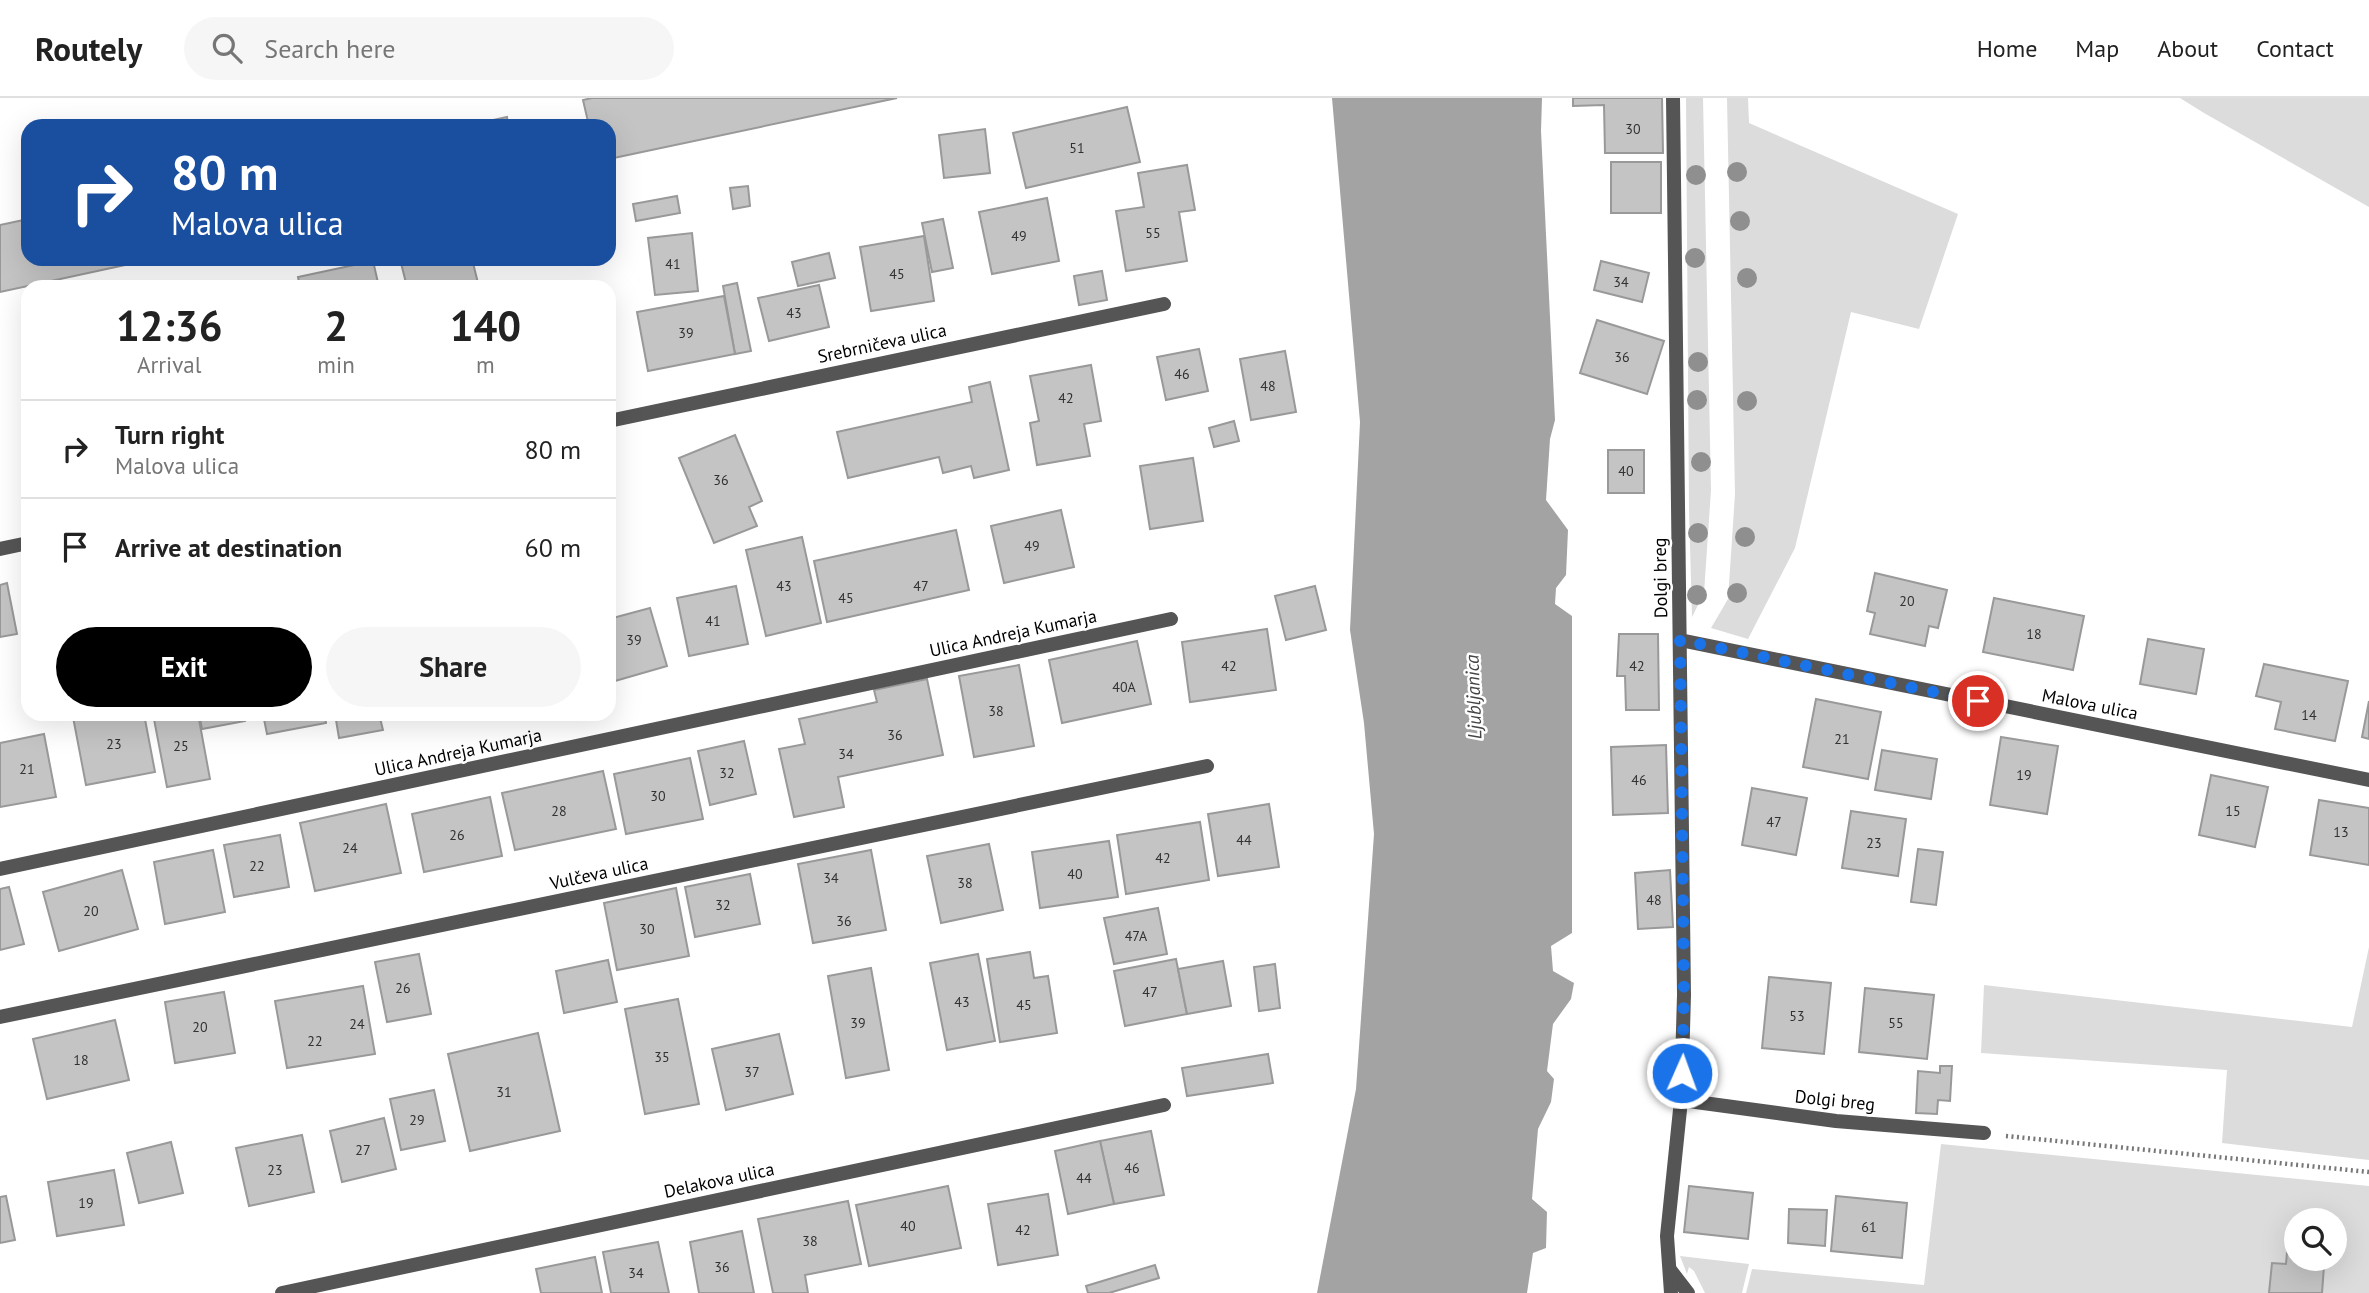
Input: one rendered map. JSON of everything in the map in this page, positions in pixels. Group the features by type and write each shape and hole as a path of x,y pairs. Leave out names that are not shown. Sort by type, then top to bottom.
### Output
{"street":[{"name":"Dolgi breg","path":"1671,1293 1667,1236 1681,1100 1684,995 1673,98"},
{"name":"Srebrničeva ulica","path":"616,420 1164,304"},
{"path":"0,549 21,544"},
{"name":"Ulica Andreja Kumarja","path":"0,869 1171,619"},
{"name":"Malova ulica","path":"1680,640 2369,780"},
{"name":"Vulčeva ulica","path":"0,1017 1207,766"},
{"name":"Dolgi breg","path":"1681,1100 1836,1121 1984,1133"},
{"name":"Delakova ulica","path":"282,1293 1164,1105"},
{"path":"1671,1271 1689,1293"}],"path":[{"path":"1984,1133 2369,1172"}],"shaded area":[{"path":"1686,98 1703,98 1711,490 1704,593 1692,617 1689,510"},
{"path":"1727,98 1748,98 1749,123 1958,214 1919,329 1851,312 1795,548 1748,639 1711,628 1728,599 1735,494"},
{"path":"2180,98 2369,98 2369,207 2204,113"},
{"path":"2369,947 2369,1160 2222,1143 2227,1070 1981,1053 1984,985 2352,1027"},
{"path":"1941,1144 2369,1186 2369,1293 1746,1293 1752,1269 1924,1285"},
{"path":"1680,1256 1749,1264 1742,1293 1705,1293 1694,1271 1689,1267 1687,1274"}],"water":[{"name":"Ljubljanica","path":"1332,98 1542,98 1541,131 1555,420 1550,439 1546,500 1568,530 1566,575 1556,588 1555,604 1572,616 1572,933 1551,946 1553,971 1574,983 1571,999 1553,1024 1547,1071 1554,1079 1551,1102 1538,1129 1532,1199 1547,1212 1546,1248 1533,1253 1527,1293 1317,1293 1356,1089 1374,834 1364,723 1350,630 1360,422"}],"building":[{"path":"897,98 616,158 616,119 587,119 583,100"},
{"path":"1573,98 1662,98 1663,153 1605,153 1604,105 1573,106"},
{"path":"1127,107 1140,162 1026,188 1013,133"},
{"path":"985,129 990,173 944,178 939,135"},
{"path":"1611,162 1661,162 1661,213 1611,213"},
{"path":"1187,165 1195,210 1179,212 1187,261 1126,271 1116,211 1144,207 1138,173"},
{"path":"748,186 750,206 733,209 730,188"},
{"path":"677,196 680,213 636,221 633,204"},
{"path":"1047,198 1059,261 992,274 979,212"},
{"path":"943,219 953,268 932,272 922,223"},
{"path":"21,220 21,266 121,266 56,280 21,280 21,287 0,292 0,225"},
{"path":"692,233 698,291 655,295 648,238"},
{"path":"924,236 934,301 871,311 860,247"},
{"path":"829,253 835,278 798,286 792,262"},
{"path":"1601,261 1649,273 1642,302 1594,290"},
{"path":"350,266 374,266 377,280 299,280 298,277"},
{"path":"402,266 474,266 477,280 405,280"},
{"path":"1102,271 1107,300 1079,305 1074,276"},
{"path":"737,283 751,351 735,354 723,286"},
{"path":"819,285 829,327 769,341 758,298"},
{"path":"724,296 735,354 648,371 637,312"},
{"path":"1597,320 1664,341 1647,394 1580,373"},
{"path":"1199,349 1208,391 1166,400 1157,357"},
{"path":"1285,351 1296,412 1251,420 1240,359"},
{"path":"1091,365 1101,421 1084,424 1090,456 1037,465 1030,423 1039,421 1030,376"},
{"path":"990,382 1009,470 974,478 971,466 943,473 939,457 848,478 837,432 972,402 969,387"},
{"path":"1234,421 1239,441 1214,447 1209,428"},
{"path":"735,435 762,501 749,507 757,526 714,543 679,458"},
{"path":"1608,450 1644,450 1644,493 1608,493"},
{"path":"1193,458 1203,521 1150,529 1140,466"},
{"path":"1061,510 1074,567 1004,583 991,526"},
{"path":"956,530 969,590 827,622 814,561"},
{"path":"802,537 821,623 766,636 746,550"},
{"path":"1875,573 1947,590 1938,628 1929,626 1925,646 1870,634 1875,613 1867,611"},
{"path":"7,583 17,634 0,637 0,585"},
{"path":"736,586 748,644 689,656 677,598"},
{"path":"1315,586 1326,630 1286,640 1275,596"},
{"path":"1994,598 2084,616 2073,670 1983,652"},
{"path":"650,608 667,666 616,681 616,617"},
{"path":"1267,629 1276,690 1190,702 1182,642"},
{"path":"1619,634 1658,634 1659,710 1626,710 1625,676 1617,676"},
{"path":"2148,639 2204,649 2196,694 2140,684"},
{"path":"1137,641 1151,704 1062,723 1049,660"},
{"path":"2264,664 2348,681 2335,741 2275,729 2281,702 2256,696"},
{"path":"1019,665 1034,746 974,757 959,676"},
{"path":"927,679 943,755 838,777 844,807 794,817 779,749 805,744 799,719 877,702 874,690"},
{"path":"1816,699 1881,712 1868,779 1803,767"},
{"path":"2369,701 2369,739 2362,737"},
{"path":"74,721 145,721 155,772 86,785"},
{"path":"154,721 199,721 210,779 167,787"},
{"path":"200,721 245,721 202,729"},
{"path":"264,721 326,721 326,723 267,734"},
{"path":"336,721 381,721 383,730 339,738"},
{"path":"44,734 56,797 0,807 0,743"},
{"path":"2001,737 2058,746 2047,814 1990,805"},
{"path":"744,741 756,794 710,805 698,751"},
{"path":"1666,745 1668,813 1613,815 1611,747"},
{"path":"1882,750 1937,759 1931,799 1875,790"},
{"path":"690,758 703,819 626,834 614,774"},
{"path":"603,771 616,829 515,850 502,793"},
{"path":"2211,775 2268,787 2255,847 2199,835"},
{"path":"1752,788 1807,798 1796,855 1742,845"},
{"path":"490,797 502,856 424,872 412,814"},
{"path":"2319,800 2369,808 2369,865 2310,855"},
{"path":"386,804 401,873 315,891 300,823"},
{"path":"1269,804 1279,867 1218,876 1208,814"},
{"path":"1851,811 1906,819 1898,876 1842,868"},
{"path":"1200,822 1209,880 1126,894 1117,835"},
{"path":"280,835 289,887 234,897 224,845"},
{"path":"1109,841 1118,897 1040,908 1032,852"},
{"path":"989,844 1003,910 941,923 927,856"},
{"path":"1918,849 1943,852 1936,905 1911,902"},
{"path":"213,850 225,912 165,924 154,862"},
{"path":"871,850 886,930 813,943 798,864"},
{"path":"122,870 138,929 59,951 43,892"},
{"path":"1670,870 1673,927 1638,929 1635,873"},
{"path":"750,874 760,924 695,937 685,887"},
{"path":"9,887 24,944 0,950 0,889"},
{"path":"676,888 689,956 617,970 604,903"},
{"path":"1158,908 1167,954 1114,964 1104,918"},
{"path":"1030,952 1034,978 1048,976 1057,1033 1000,1042 987,959"},
{"path":"419,954 431,1014 387,1022 375,962"},
{"path":"978,954 995,1041 947,1050 930,963"},
{"path":"1176,959 1187,1014 1125,1026 1114,971"},
{"path":"608,960 617,1002 564,1013 556,971"},
{"path":"1223,961 1231,1006 1187,1014 1178,969"},
{"path":"1275,964 1280,1008 1259,1011 1254,967"},
{"path":"871,968 889,1070 846,1078 828,976"},
{"path":"1769,977 1831,983 1824,1054 1762,1048"},
{"path":"363,986 375,1054 287,1068 275,1001"},
{"path":"1865,988 1934,995 1927,1059 1859,1052"},
{"path":"224,992 235,1053 175,1063 165,1002"},
{"path":"678,999 699,1104 645,1114 625,1009"},
{"path":"115,1020 129,1080 47,1099 33,1039"},
{"path":"538,1033 560,1131 470,1151 448,1054"},
{"path":"779,1034 793,1094 726,1110 712,1049"},
{"path":"1268,1054 1273,1083 1187,1096 1182,1068"},
{"path":"1940,1066 1952,1066 1950,1101 1938,1100 1937,1114 1916,1113 1918,1071 1940,1073"},
{"path":"434,1090 445,1141 401,1150 390,1099"},
{"path":"384,1118 396,1169 342,1182 330,1131"},
{"path":"1151,1131 1164,1195 1114,1204 1100,1141"},
{"path":"302,1135 314,1192 249,1206 236,1148"},
{"path":"1100,1141 1114,1204 1068,1214 1055,1151"},
{"path":"171,1142 183,1193 139,1203 127,1153"},
{"path":"114,1170 124,1225 57,1236 48,1182"},
{"path":"948,1186 961,1248 869,1266 856,1205"},
{"path":"1689,1186 1753,1193 1748,1239 1684,1232"},
{"path":"1048,1194 1058,1255 998,1265 988,1204"},
{"path":"6,1196 15,1240 0,1243 0,1197"},
{"path":"1836,1196 1907,1203 1902,1258 1831,1251"},
{"path":"848,1201 861,1264 805,1275 808,1293 773,1293 758,1219"},
{"path":"1789,1209 1827,1210 1825,1246 1788,1243"},
{"path":"742,1231 754,1293 699,1293 690,1242"},
{"path":"658,1242 669,1293 611,1293 603,1252"},
{"path":"595,1257 602,1293 541,1293 536,1269"},
{"path":"2272,1263 2284,1264 2284,1271 2324,1271 2322,1293 2269,1293"},
{"path":"1155,1265 1159,1278 1109,1293 1088,1293 1086,1286"}],"route":[{"path":"1682,1073 1684,995 1680,640 1978,701"}]}
